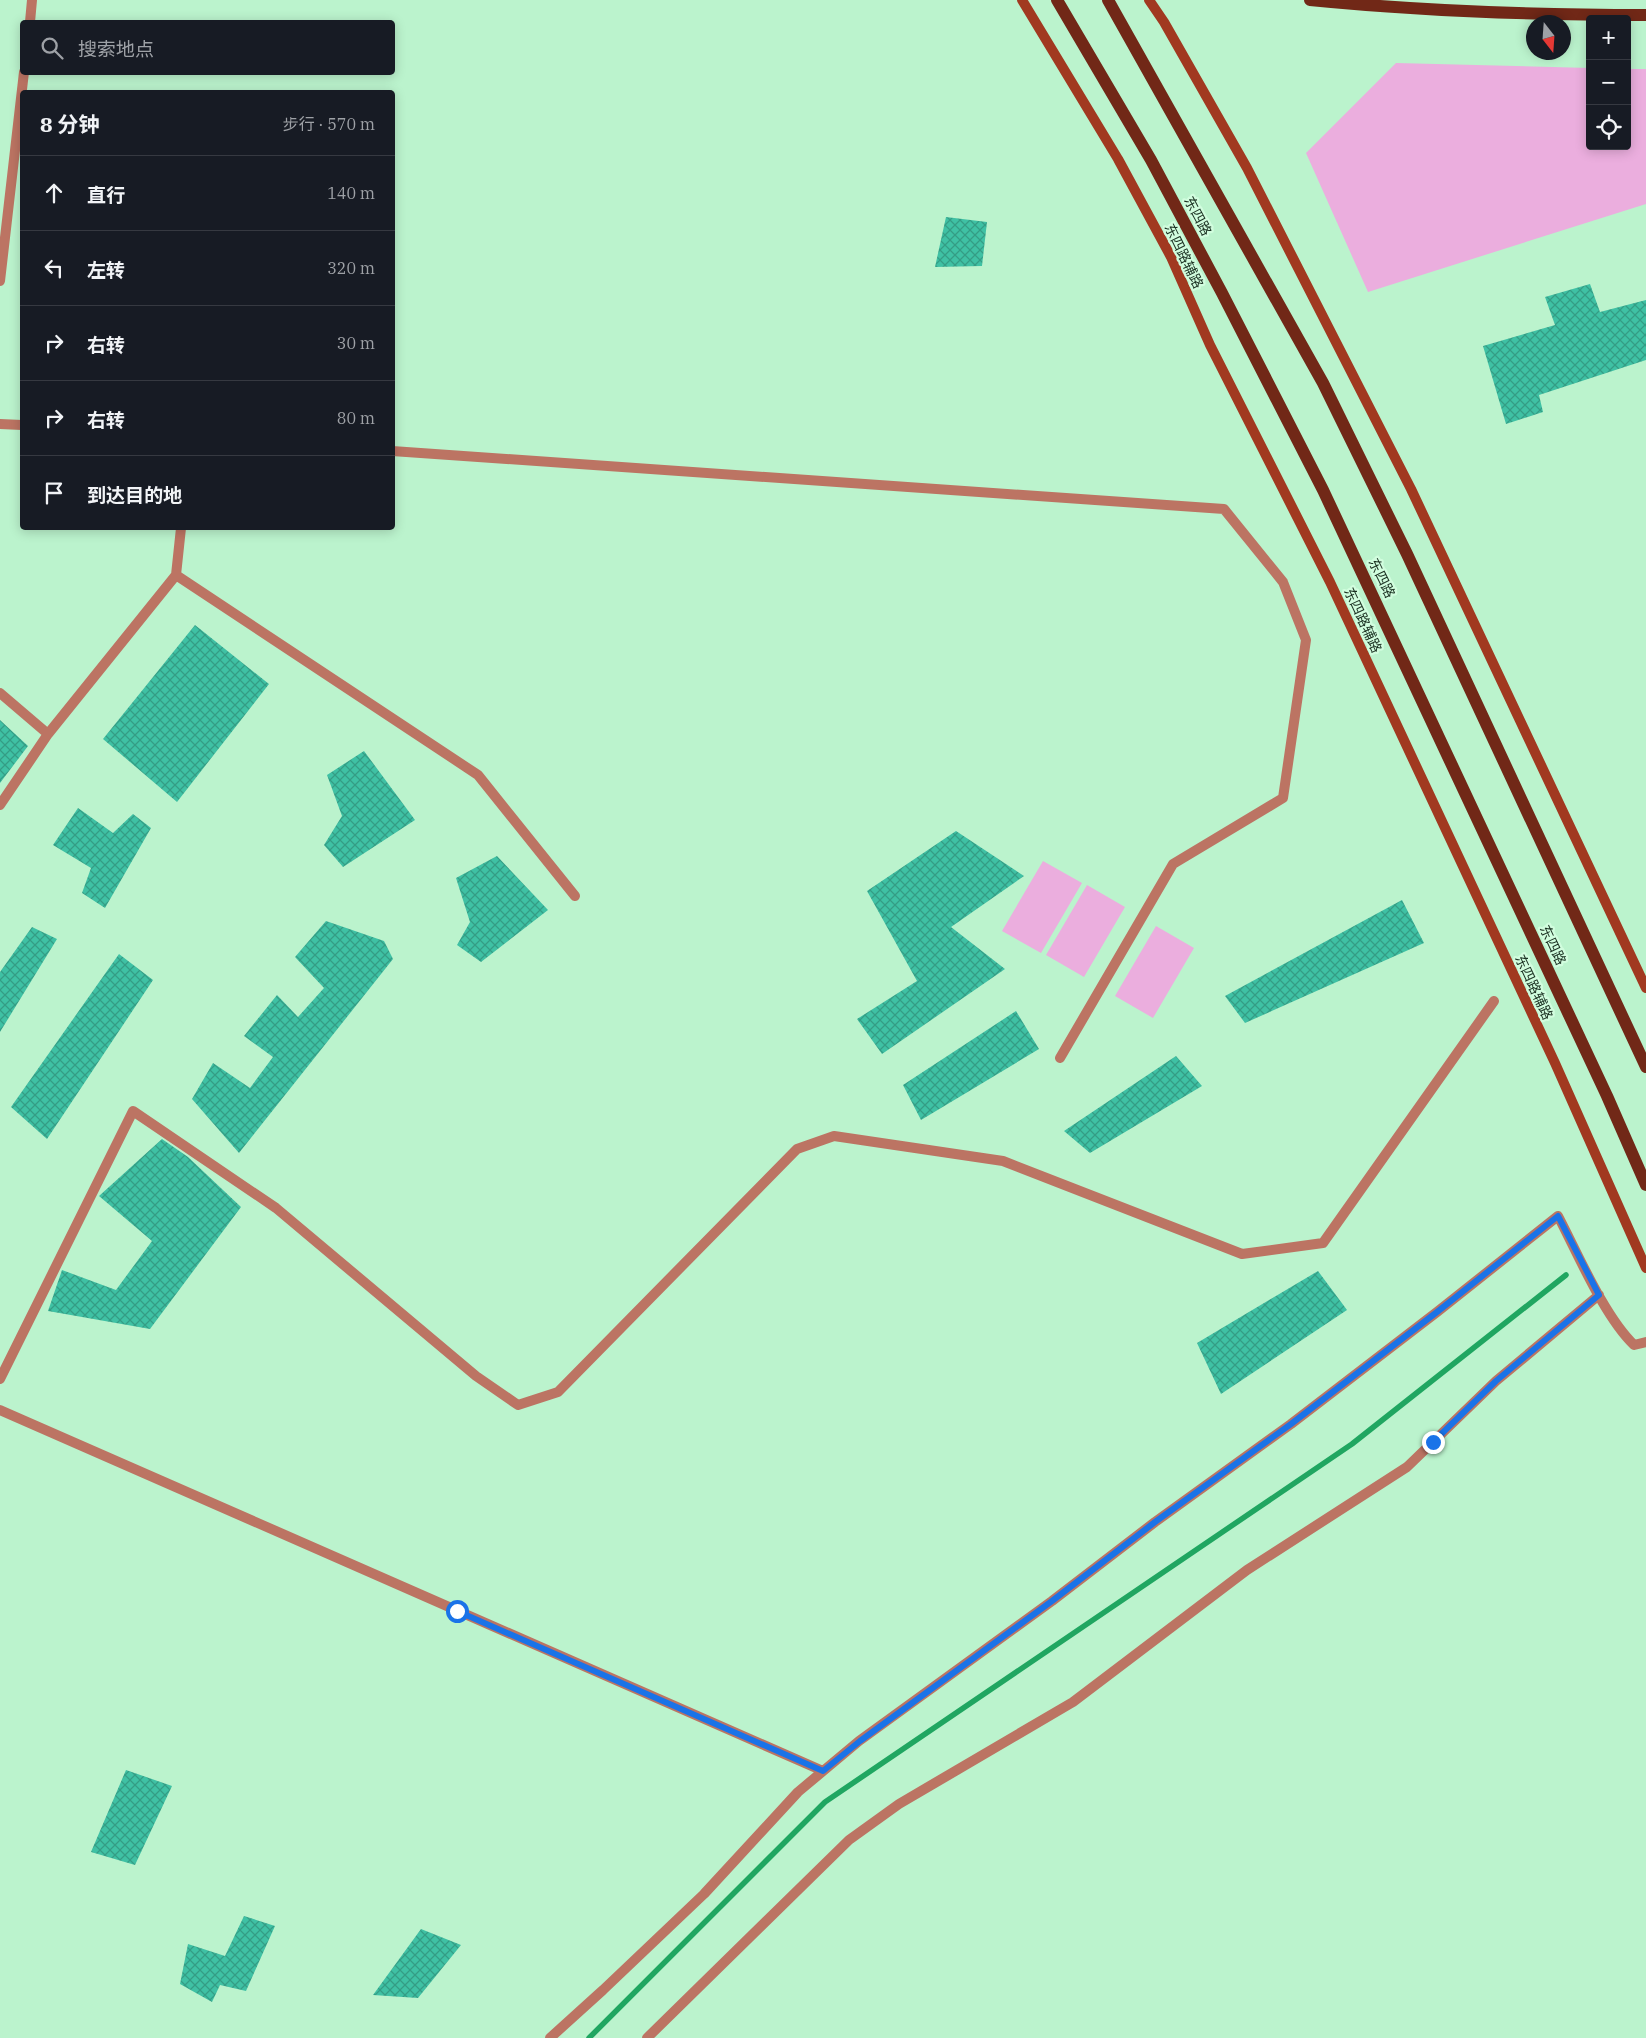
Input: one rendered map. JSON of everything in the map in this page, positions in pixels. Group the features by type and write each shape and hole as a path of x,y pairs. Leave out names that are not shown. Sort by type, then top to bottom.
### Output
{"main road":[{"name":"东四路辅路","path":"1022,0 1118,158 1171,257 1210,345 1330,582 1558,1071 1646,1268"},
{"name":"东四路","path":"1057,0 1155,168 1324,490 1607,1096 1646,1186"},
{"name":"东四路","path":"1108,0 1323,383 1407,554 1646,1066"},
{"path":"1149,0 1164,22 1251,177 1411,489 1646,988"},
{"path":"1310,0 1374,6 1595,15 1646,15"}],"street":[{"path":"30,20 32,0"},
{"path":"22,90 24,75"},
{"path":"0,281 20,107"},
{"path":"0,424 20,425"},
{"path":"395,451 1224,509 1283,582 1306,640 1283,798 1173,864 1060,1058"},
{"path":"0,805 48,734 176,575 181,530"},
{"path":"176,575 478,775 575,896"},
{"path":"0,693 48,734"},
{"path":"0,1379 133,1111 276,1208 476,1376 518,1405 558,1392 797,1149 834,1136 1004,1161 1242,1254 1323,1243 1494,1001"},
{"path":"550,2038 704,1894 798,1792 823,1771 860,1741 1052,1601 1155,1522 1291,1424 1558,1216 1599,1295 1622,1334 1634,1345 1646,1342"},
{"path":"647,2038 849,1840 899,1804 1073,1702 1247,1570 1407,1467 1496,1381 1599,1295"},
{"path":"0,1410 823,1771"}],"shaded area":[{"path":"1396,63 1586,68 1586,150 1631,150 1631,69 1646,69 1646,204 1368,292 1306,153"},
{"path":"1043,861 1082,883 1041,953 1002,931"},
{"path":"1087,885 1125,907 1084,977 1046,955"},
{"path":"1156,926 1194,948 1153,1018 1115,996"}],"building":[{"path":"946,217 987,222 982,266 935,267"},
{"path":"1590,284 1600,312 1646,300 1646,360 1539,395 1543,412 1506,424 1483,346 1555,325 1545,297"},
{"path":"195,625 269,684 177,802 103,739"},
{"path":"0,720 28,746 0,783"},
{"path":"364,751 415,820 343,867 324,845 342,816 327,775"},
{"path":"78,808 113,833 133,814 151,828 105,908 82,893 91,868 53,845"},
{"path":"956,831 1024,876 951,927 1005,969 882,1054 857,1019 917,981 867,891"},
{"path":"497,856 548,910 481,962 457,945 470,922 456,878"},
{"path":"1402,900 1424,943 1245,1023 1225,996"},
{"path":"326,921 384,941 393,959 239,1153 192,1099 213,1063 250,1088 273,1057 244,1036 277,995 298,1017 324,988 295,957"},
{"path":"32,927 57,939 0,1032 0,972"},
{"path":"119,954 153,980 47,1139 11,1107"},
{"path":"1016,1011 1039,1049 921,1120 903,1085"},
{"path":"1176,1056 1202,1086 1090,1153 1064,1131"},
{"path":"162,1139 188,1157 241,1207 150,1329 48,1311 62,1270 116,1290 152,1241 99,1196"},
{"path":"1318,1271 1347,1310 1221,1394 1197,1343"},
{"path":"126,1770 172,1786 135,1865 91,1852"},
{"path":"244,1916 275,1926 246,1991 220,1985 212,2002 180,1984 188,1944 225,1956"},
{"path":"421,1929 461,1945 418,1998 373,1995"}],"waterway":[{"path":"589,2038 825,1802 1352,1444 1566,1275"}],"route":[{"path":"457,1611 823,1771 860,1741 1052,1601 1155,1522 1291,1424 1558,1216 1599,1295 1496,1381 1433,1442"}]}
